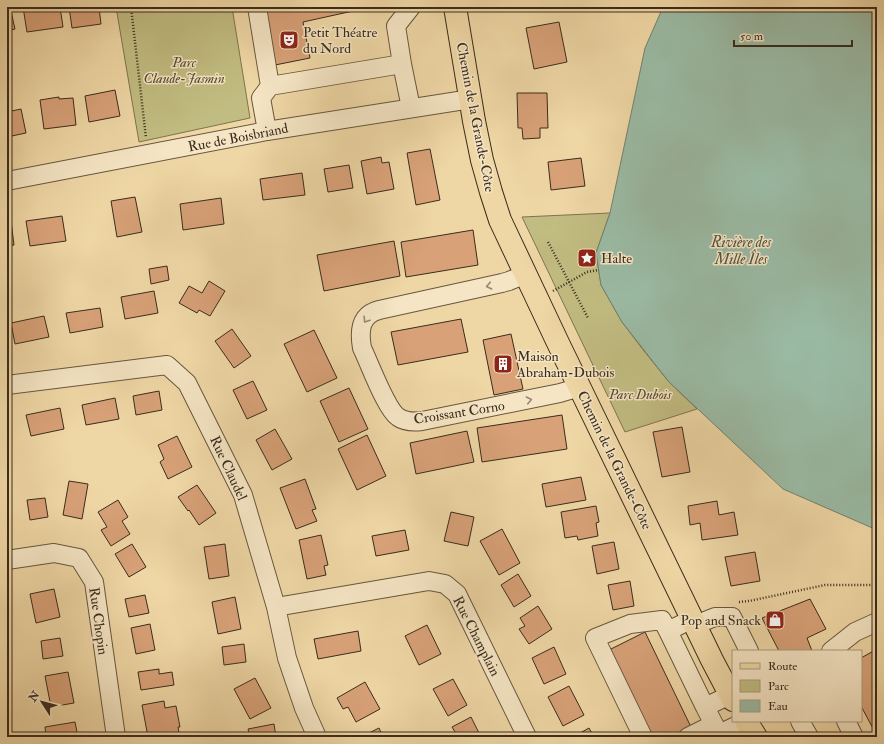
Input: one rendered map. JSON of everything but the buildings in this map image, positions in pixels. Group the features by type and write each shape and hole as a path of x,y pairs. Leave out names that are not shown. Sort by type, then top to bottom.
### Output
{"main road":[{"name":"Chemin de la Grande-Côte","path":"455,7 470,99 482,160 500,220 731,697"},
{"path":"747,722 756,737"}],"street":[{"path":"257,7 270,86"},
{"path":"411,7 396,26 411,108"},
{"path":"267,131 261,98 270,86 402,64"},
{"name":"Rue de Boisbriand","path":"7,181 267,131 470,99"},
{"name":"Croissant Corno","path":"526,274 502,283 379,310 368,315 361,328 362,348 385,400 398,417 403,420 417,422 512,404 580,387"},
{"name":"Rue Claudel","path":"7,385 167,365 187,383 243,495 276,607 287,658 304,708 317,737"},
{"name":"Rue Chopin","path":"7,560 54,553 79,558 94,582 116,737"},
{"name":"Rue Champlain","path":"276,607 429,581 444,584 457,594 527,737"},
{"path":"668,631 710,618 732,617 748,650"},
{"path":"643,737 595,638 630,624 647,621 662,620 719,734 744,722"},
{"path":"832,650 855,632 877,622"},
{"path":"705,707 731,697"},
{"path":"801,722 809,737"},
{"path":"846,722 854,737"},
{"path":"688,737 714,724"}],"path":[{"path":"131,7 148,155"},
{"path":"548,242 588,318"},
{"path":"548,294 587,272 599,270"},
{"path":"735,602 749,601 825,585 877,585"}],"green space":[{"name":"Parc Claude-Jasmin","path":"116,7 232,7 250,118 139,142"},
{"name":"Parc Dubois","path":"610,213 596,253 601,285 622,322 644,351 669,382 697,409 625,432 522,217"}],"water":[{"name":"Rivière des Mille Îles","path":"663,7 877,7 877,162 875,164 877,176 877,530 783,489 669,382 622,322 601,285 596,253 610,213 645,48"}],"place":[{"name":"Petit Théatre du Nord","path":"289,40"},
{"name":"Halte","path":"587,258"},
{"name":"Maison Abraham-Dubois","path":"503,364"},
{"name":"Pop and Snack","path":"775,620"}]}
